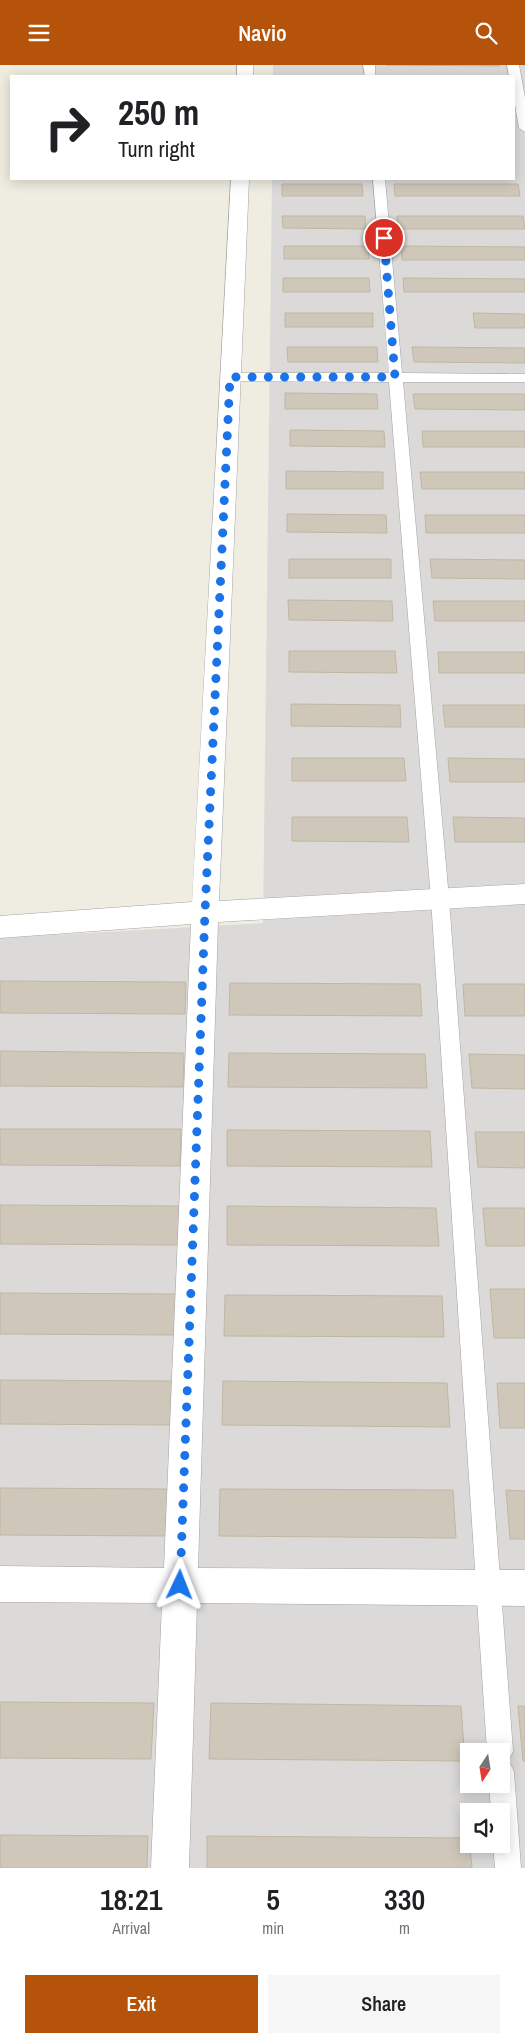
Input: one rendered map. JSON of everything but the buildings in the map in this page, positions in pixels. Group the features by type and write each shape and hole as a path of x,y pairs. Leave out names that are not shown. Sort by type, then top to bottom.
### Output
{"street":[{"path":"170,1868 205,912 240,180"},
{"path":"0,927 205,912 525,894"},
{"path":"0,1583 525,1588"}],"lane":[{"path":"515,76 525,128"},
{"path":"378,180 440,899 499,1743"},
{"path":"230,377 525,378"},
{"path":"503,1793 508,1868"}],"shaded area":[{"path":"273,65 525,65 525,1868 0,1868 0,938 263,923 272,180 515,180 515,75 273,75"}],"route":[{"path":"180,1585 205,912 230,377 395,377 384,238"}]}
